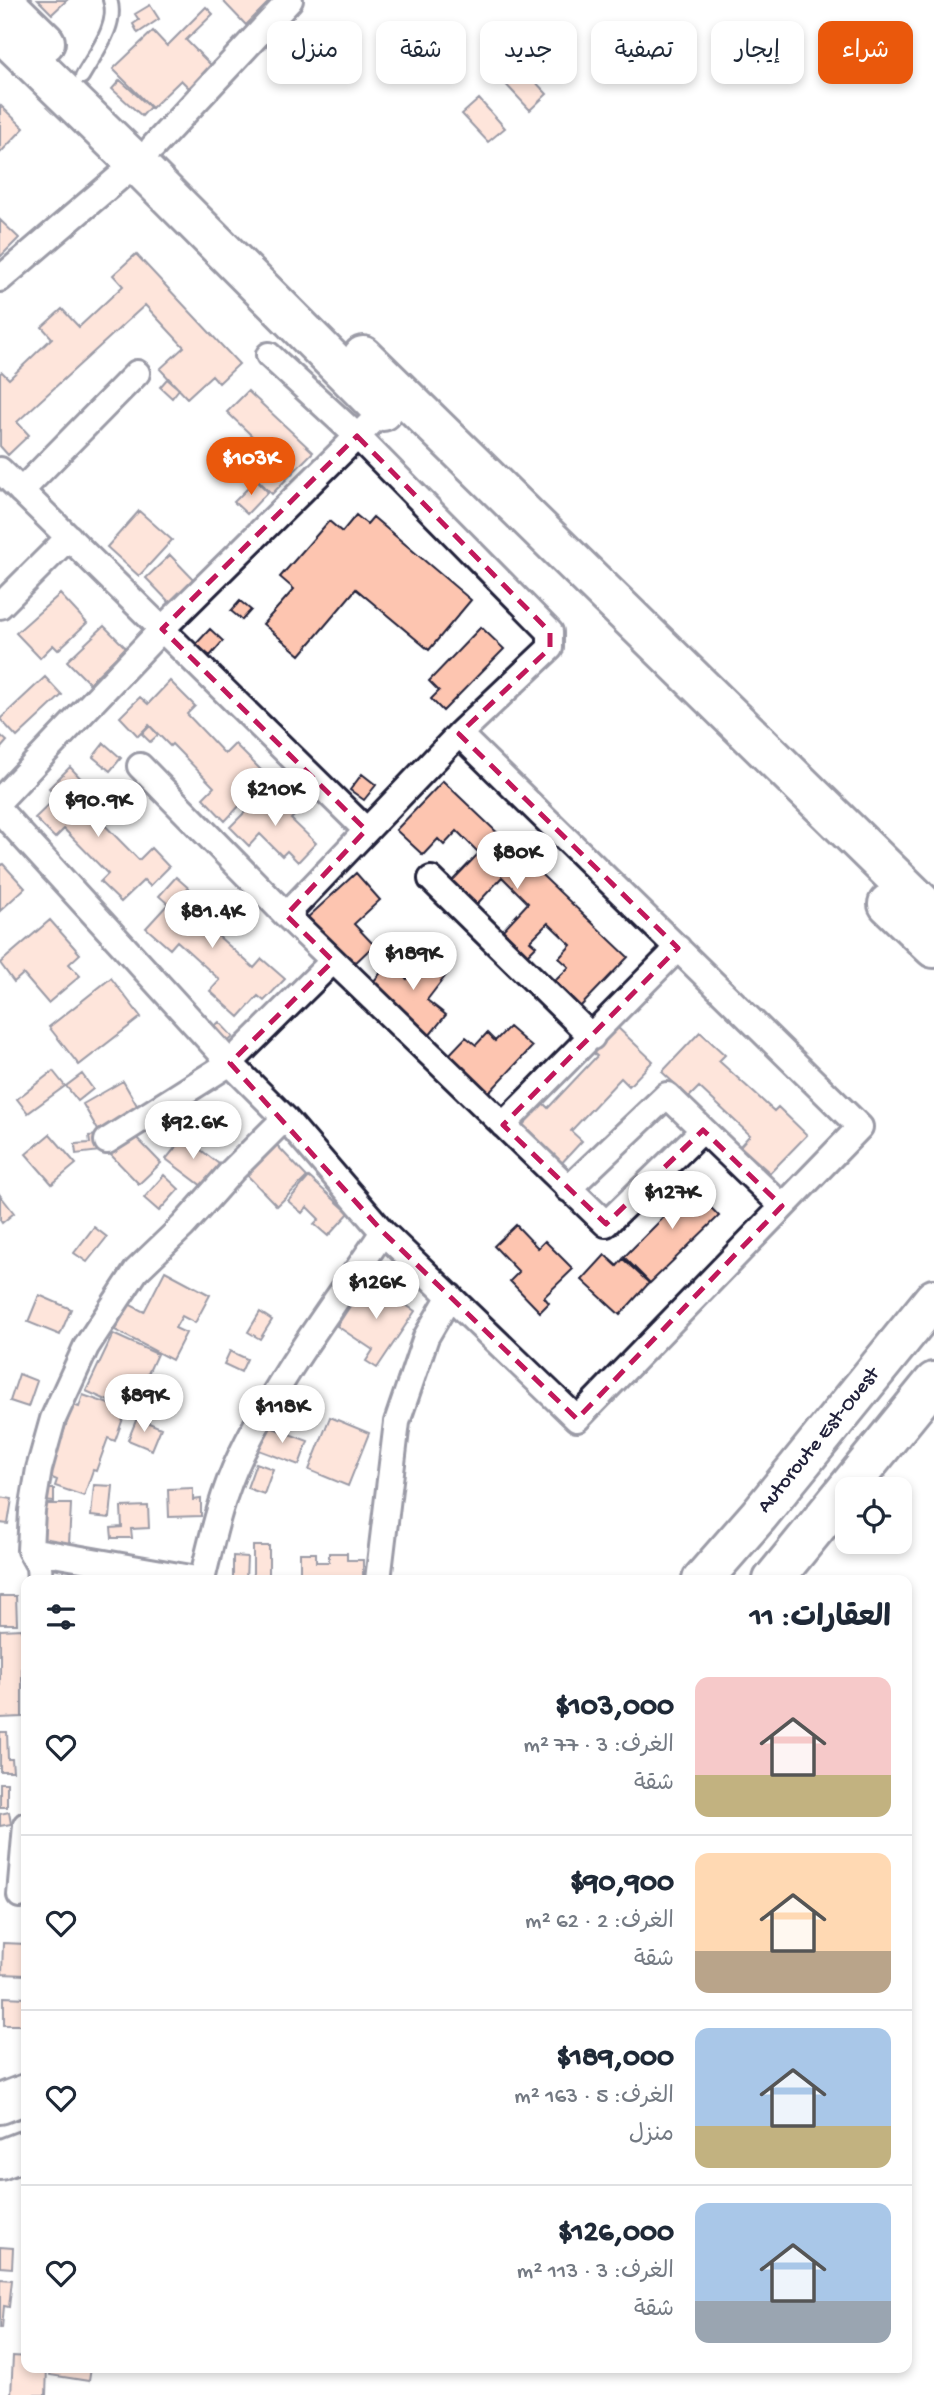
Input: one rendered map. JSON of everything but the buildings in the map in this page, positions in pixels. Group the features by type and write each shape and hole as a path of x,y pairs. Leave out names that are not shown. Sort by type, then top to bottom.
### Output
{"main road":[{"path":"2,0 82,77 144,155 370,424 934,948"},
{"path":"0,32 144,155 363,356 934,915"},
{"name":"Autoroute Est-Ouest","path":"706,1575 934,1299"},
{"path":"777,1575 934,1382"},
{"path":"0,2104 21,2097"},
{"path":"0,2160 21,2152"}],"street":[{"path":"0,279 144,155 290,0"},
{"path":"269,355 370,424 550,632 550,648 459,734 286,915"},
{"path":"21,491 137,373"},
{"path":"0,800 162,629 370,424"},
{"path":"0,470 366,830"},
{"path":"0,606 69,537"},
{"path":"0,811 230,1063 285,1118 383,1232 577,1419 860,1127 459,734"},
{"path":"141,766 286,915 606,1224 703,1130"},
{"path":"431,879 592,1037"},
{"path":"503,1125 678,948"},
{"path":"107,1141 230,1063 333,961"},
{"path":"568,1189 667,1095 782,1206"},
{"path":"40,1575 39,1566 30,1550 32,1511 42,1457 53,1419 86,1347 136,1271 183,1226 232,1171 285,1118"},
{"path":"203,1575 218,1519 238,1460 270,1400 383,1232"},
{"path":"379,1575 397,1422 426,1337 450,1296"},
{"path":"30,1550 173,1575"},
{"path":"15,1896 21,1857"}],"lane":[{"path":"82,77 109,29 113,9 110,0"}],"highlighted area":[{"path":"357,436 550,632 550,648 459,734 678,948 503,1125 606,1224 703,1130 782,1206 577,1419 383,1232 230,1063 333,961 286,915 366,830 162,629"}]}
